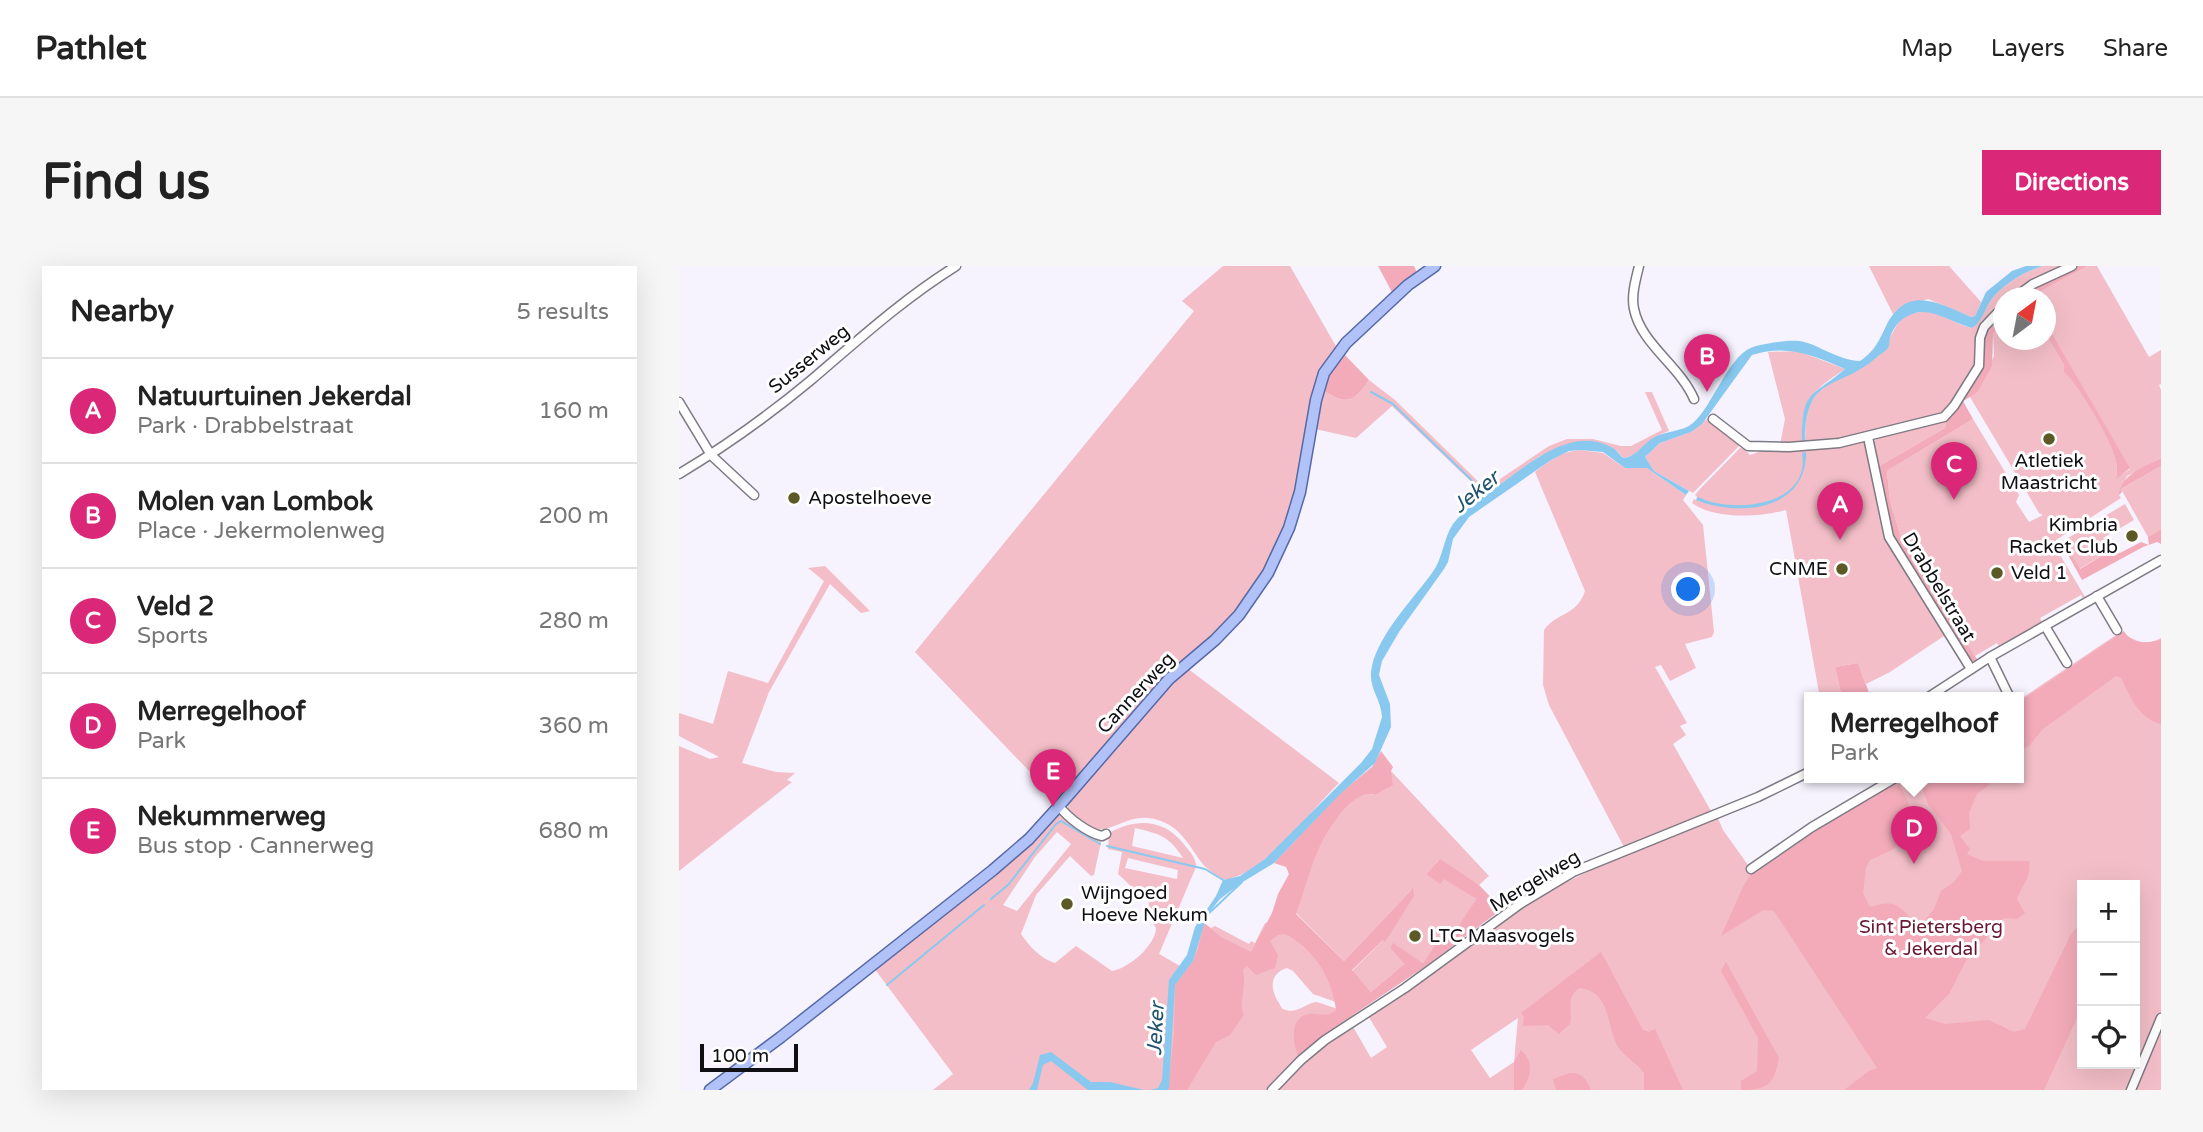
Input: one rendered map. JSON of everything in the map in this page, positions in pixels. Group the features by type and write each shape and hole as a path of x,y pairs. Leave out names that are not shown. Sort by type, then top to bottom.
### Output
{"main road":[{"name":"Cannerweg","path":"710,1090 781,1037 1029,839 1161,687 1227,629 1254,596 1275,559 1295,510 1306,464 1316,400 1324,373 1352,337 1408,285 1436,266"}],"street":[{"name":"Susserweg","path":"679,474 711,455 807,383 869,331 956,266"},
{"path":"1639,266 1633,302 1640,326 1686,384 1694,399"},
{"path":"2029,287 2072,266"},
{"path":"1713,419 1750,446 1818,447 1868,438 1918,422 1942,418 1948,414 1979,366 1979,341 1982,331 1993,319"},
{"path":"679,402 711,455 754,495"},
{"name":"Drabbelstraat","path":"1868,438 1889,537 1971,669"},
{"path":"1937,692 1990,657 2161,560"},
{"path":"2097,596 2117,630"},
{"path":"2045,626 2067,663"},
{"path":"1990,657 2007,692"},
{"name":"Mergelweg","path":"1272,1090 1301,1060 1325,1041 1547,887 1615,855 1758,797 1804,774"},
{"path":"1751,869 1812,827 1887,783"},
{"path":"1059,806 1064,813 1096,835 1106,834"},
{"path":"2131,1090 2161,1018"}],"green space":[{"path":"1223,266 1290,266 1337,348 1323,367 1314,390 1293,511 1274,555 1243,605 1060,800 1056,799 915,652 1194,311 1182,301"},
{"path":"1378,266 1414,266 1417,273 1393,294"},
{"path":"1869,266 1949,266 1981,302 1975,316 1971,317 1928,299 1899,308 1893,314"},
{"path":"2068,266 2029,287 2004,287 2022,275 2036,268"},
{"path":"2076,266 2088,266 2049,287 2031,287"},
{"path":"2088,266 2097,266 2149,357 2161,350 2161,458 2127,476 2119,495 2121,498 2056,540 2057,550 2085,597 2081,595 2040,618 2042,622 2000,648 1997,643 1975,656 1900,534 1890,501 1887,471 1973,419 2019,495 2016,502 2029,522 2043,515 2039,513 1970,397 1977,393 1994,356 1994,350 2055,350 2064,365 2064,371 2093,411 2112,447 2116,459 2116,478 2130,469 2056,340 2056,287 2049,287"},
{"path":"1993,298 1993,328 1978,363 1945,413 1828,443 1780,445 1785,419 1768,352 1798,351 1845,369 1811,397 1802,426 1802,440 1805,441 1812,400 1822,388 1879,355 1904,317 1927,312 1972,328"},
{"path":"1993,321 1992,366 1977,393 1963,401 1973,419 1887,471 1890,501 1900,534 1978,661 1969,661 1895,543 1876,468 1945,428 1947,417 1980,369 1982,334"},
{"path":"2056,340 2130,468 2116,479 2116,462 2112,449 2085,399 2064,372 2064,365 2055,350"},
{"path":"1342,352 1369,380 1359,394 1349,400 1337,398 1322,389 1326,375"},
{"path":"1369,380 1395,400 1489,492 1485,495 1392,406 1356,438 1315,429 1322,389 1337,398 1349,400 1359,394"},
{"path":"1645,392 1652,392 1669,431 1634,454 1623,458 1604,444 1540,456 1498,486 1500,479 1549,446 1567,439 1593,439 1631,446 1662,430"},
{"path":"1947,417 1945,428 1876,468 1872,443 1881,435"},
{"path":"1708,418 1741,444 1693,493 1654,471 1645,457 1660,443 1691,432"},
{"path":"1860,440 1867,444 1883,526 1947,634 1890,672 1866,684 1858,663 1835,667 1841,692 1819,692 1786,510 1764,514 1725,515 1692,503 1699,490 1740,448 1750,455 1767,449"},
{"path":"1580,450 1603,453 1625,468 1647,468 1686,495 1683,500 1703,525 1714,632 1712,637 1685,644 1696,668 1670,681 1661,665 1655,667 1687,723 1680,726 1686,735 1673,744 1711,811 1624,847 1549,705 1543,685 1544,630 1572,610 1585,591 1535,472 1556,457"},
{"path":"2161,458 2161,466 2121,489 2119,495 2121,488 2124,482 2129,476"},
{"path":"2161,466 2161,529 2148,537 2121,489"},
{"path":"2125,504 2134,520 2103,538 2110,551 2079,569 2063,541"},
{"path":"2161,529 2161,544 2157,542 2149,545 2148,537"},
{"path":"2063,541 2080,569 2110,551 2120,553 2141,542 2149,545 2082,580 2061,542"},
{"path":"825,566 870,611 861,613 830,584 769,692 742,763 776,772 795,773 787,780 792,782 679,871 679,746 710,759 719,757 679,736 679,713 713,724 728,671 768,683 824,581 808,568"},
{"path":"2124,631 2136,641 2161,640 2161,724 2141,712 2121,678 2116,676 2043,729 2024,748 2024,699"},
{"name":"Sint Pietersberg & Jekerdal","path":"2119,633 2144,642 2161,638 2161,1090 933,1090 953,1074 874,968 1058,812 1101,842 1094,875 1091,876 1070,856 1036,895 1021,934 1036,952 1055,963 1076,946 1112,971 1126,966 1146,949 1155,935 1156,928 1147,914 1149,903 1118,874 1122,852 1108,849 1109,833 1129,825 1149,823 1175,835 1192,854 1196,867 1159,954 1187,970 1204,923 1249,944 1251,941 1255,943 1265,923 1272,922 1312,951 1350,1007 1313,994 1293,971 1287,968 1277,974 1273,982 1274,993 1281,1007 1294,1011 1317,1002 1353,1014 1352,1025 1371,1058 1387,1047 1367,1014 1542,894 1620,856 1717,816 1723,830 1753,872 1813,831 1892,783 2024,783 2024,697","holes":["1135,828 1151,832 1173,845 1183,858 1132,846","1057,832 1071,844 1017,911 1003,905 1035,857","1128,858 1178,870 1177,879 1125,868","1518,1018 1514,1062 1490,1078 1471,1050"]},
{"path":"1858,663 1869,692 1841,692 1835,667"},
{"path":"1187,668 1339,783 1271,854 1239,876 1223,880 1204,865 1180,833 1168,824 1147,818 1134,819 1103,829 1093,828 1081,823 1067,810 1070,800 1169,685"},
{"path":"1381,751 1393,767 1393,785 1376,795 1358,798 1334,822 1314,859 1296,914 1344,961 1413,888 1414,896 1385,942 1383,940 1352,970 1371,992 1404,964 1390,948 1393,943 1423,963 1447,927 1455,931 1476,899 1444,879 1440,884 1426,874 1440,859 1479,885 1502,909 1426,966 1329,1031 1299,1058 1294,1040 1298,1020 1309,1014 1326,1015 1336,1010 1334,998 1326,975 1313,956 1285,934 1278,935 1270,941 1278,955 1275,968 1256,975 1247,966 1243,970 1244,1015 1230,1035 1216,1042 1187,1090 1168,1090 1174,1033 1175,985 1193,961 1204,923 1221,937 1251,952 1289,874 1286,867 1274,863 1339,794 1372,767"},
{"path":"1391,771 1489,876 1479,885 1439,860 1426,874 1444,878 1476,899 1455,932 1447,928 1423,963 1393,944 1390,948 1404,964 1371,992 1352,971 1383,940 1412,889 1344,961 1296,913 1312,860 1330,825 1357,796 1376,795 1388,788"},
{"path":"1893,783 1899,783 1912,818 1897,845 1870,860 1866,868 1863,893 1870,907 1895,905 1914,922 1923,923 1934,909 1941,891 1954,882 1962,871 1951,834 1928,804 1920,783 1989,783 1977,794 1969,813 1970,829 1960,836 1970,849 1967,854 1983,861 2029,861 2028,876 2017,899 2025,913 2017,919 2004,918 1993,926 1985,940 1969,955 1949,994 1925,1018 1945,1024 1989,1020 2014,1032 2025,1029 2070,936 2077,928 2077,1018 2044,1090 1844,1090 1877,1068 1774,911 1763,910 1721,936 1753,871 1755,873 1814,832"},
{"path":"1601,952 1643,1030 1649,1032 1655,1029 1683,1090 1644,1090 1644,1073 1617,1045 1602,1002 1589,990 1579,988 1572,996 1570,1024 1559,1034 1548,1025 1523,1026 1524,1017 1521,1013"},
{"path":"1726,962 1779,1058 1772,1080 1757,1089 1741,1090 1741,1081 1757,1071 1758,1038 1721,971"},
{"path":"1521,1050 1530,1064 1530,1074 1522,1090 1514,1090 1514,1062"},
{"path":"1570,1073 1583,1077 1591,1090 1556,1090 1553,1079"}],"water":[{"path":"2026,266 2043,266 2004,287 1993,287 1993,298 1972,328 1922,312 1902,319 1894,329 1886,350 1862,368 1817,394 1806,420 1805,441 1802,441 1802,424 1807,403 1816,391 1845,369 1789,351 1752,355 1702,424 1691,432 1660,443 1645,457 1654,471 1689,491 1686,495 1647,468 1625,468 1603,452 1569,451 1551,460 1469,517 1453,539 1444,569 1399,632 1382,661 1379,675 1390,704 1391,727 1375,763 1339,795 1274,863 1220,899 1207,915 1193,961 1175,985 1169,1088 1150,1090 1158,1088 1162,1080 1169,980 1187,955 1195,927 1216,896 1223,880 1240,876 1265,859 1372,749 1382,717 1371,680 1376,654 1397,617 1436,567 1453,524 1464,512 1553,449 1582,441 1597,442 1613,448 1623,458 1635,453 1657,436 1689,426 1701,415 1730,368 1746,350 1777,342 1799,341 1843,358 1860,361 1873,350 1894,313 1903,305 1924,300 1971,317 1975,316 1986,292 2012,271"},
{"path":"1806,452 1803,472 1795,487 1783,498 1750,508 1731,508 1696,500 1698,497 1730,505 1766,502 1782,495 1794,485 1802,471 1802,453"},
{"path":"1051,1052 1091,1082 1110,1082 1144,1090 1088,1090 1051,1061 1043,1065 1037,1090 1029,1090 1040,1055"}],"waterway":[{"name":"Jeker","path":"1371,392 1393,404 1488,496"},
{"path":"991,899 1008,885 1061,821 1100,844"},
{"path":"1107,846 1205,869 1223,880"},
{"path":"1205,917 1242,882"},
{"path":"887,985 984,905"}],"place":[{"name":"Molen van Lombok","path":"1707,392"},
{"name":"Atletiek Maastricht","path":"2049,439"},
{"name":"Apostelhoeve","path":"794,498"},
{"name":"Veld 2","path":"1954,500"},
{"name":"Kimbria Racket Club","path":"2132,536"},
{"name":"Natuurtuinen Jekerdal","path":"1840,540"},
{"name":"CNME","path":"1842,569"},
{"name":"Veld 1","path":"1997,573"},
{"name":"Nekummerweg","path":"1053,807"},
{"name":"Merregelhoof","path":"1914,864"},
{"name":"Wijngoed Hoeve Nekum","path":"1067,904"},
{"name":"LTC Maasvogels","path":"1415,936"}]}
